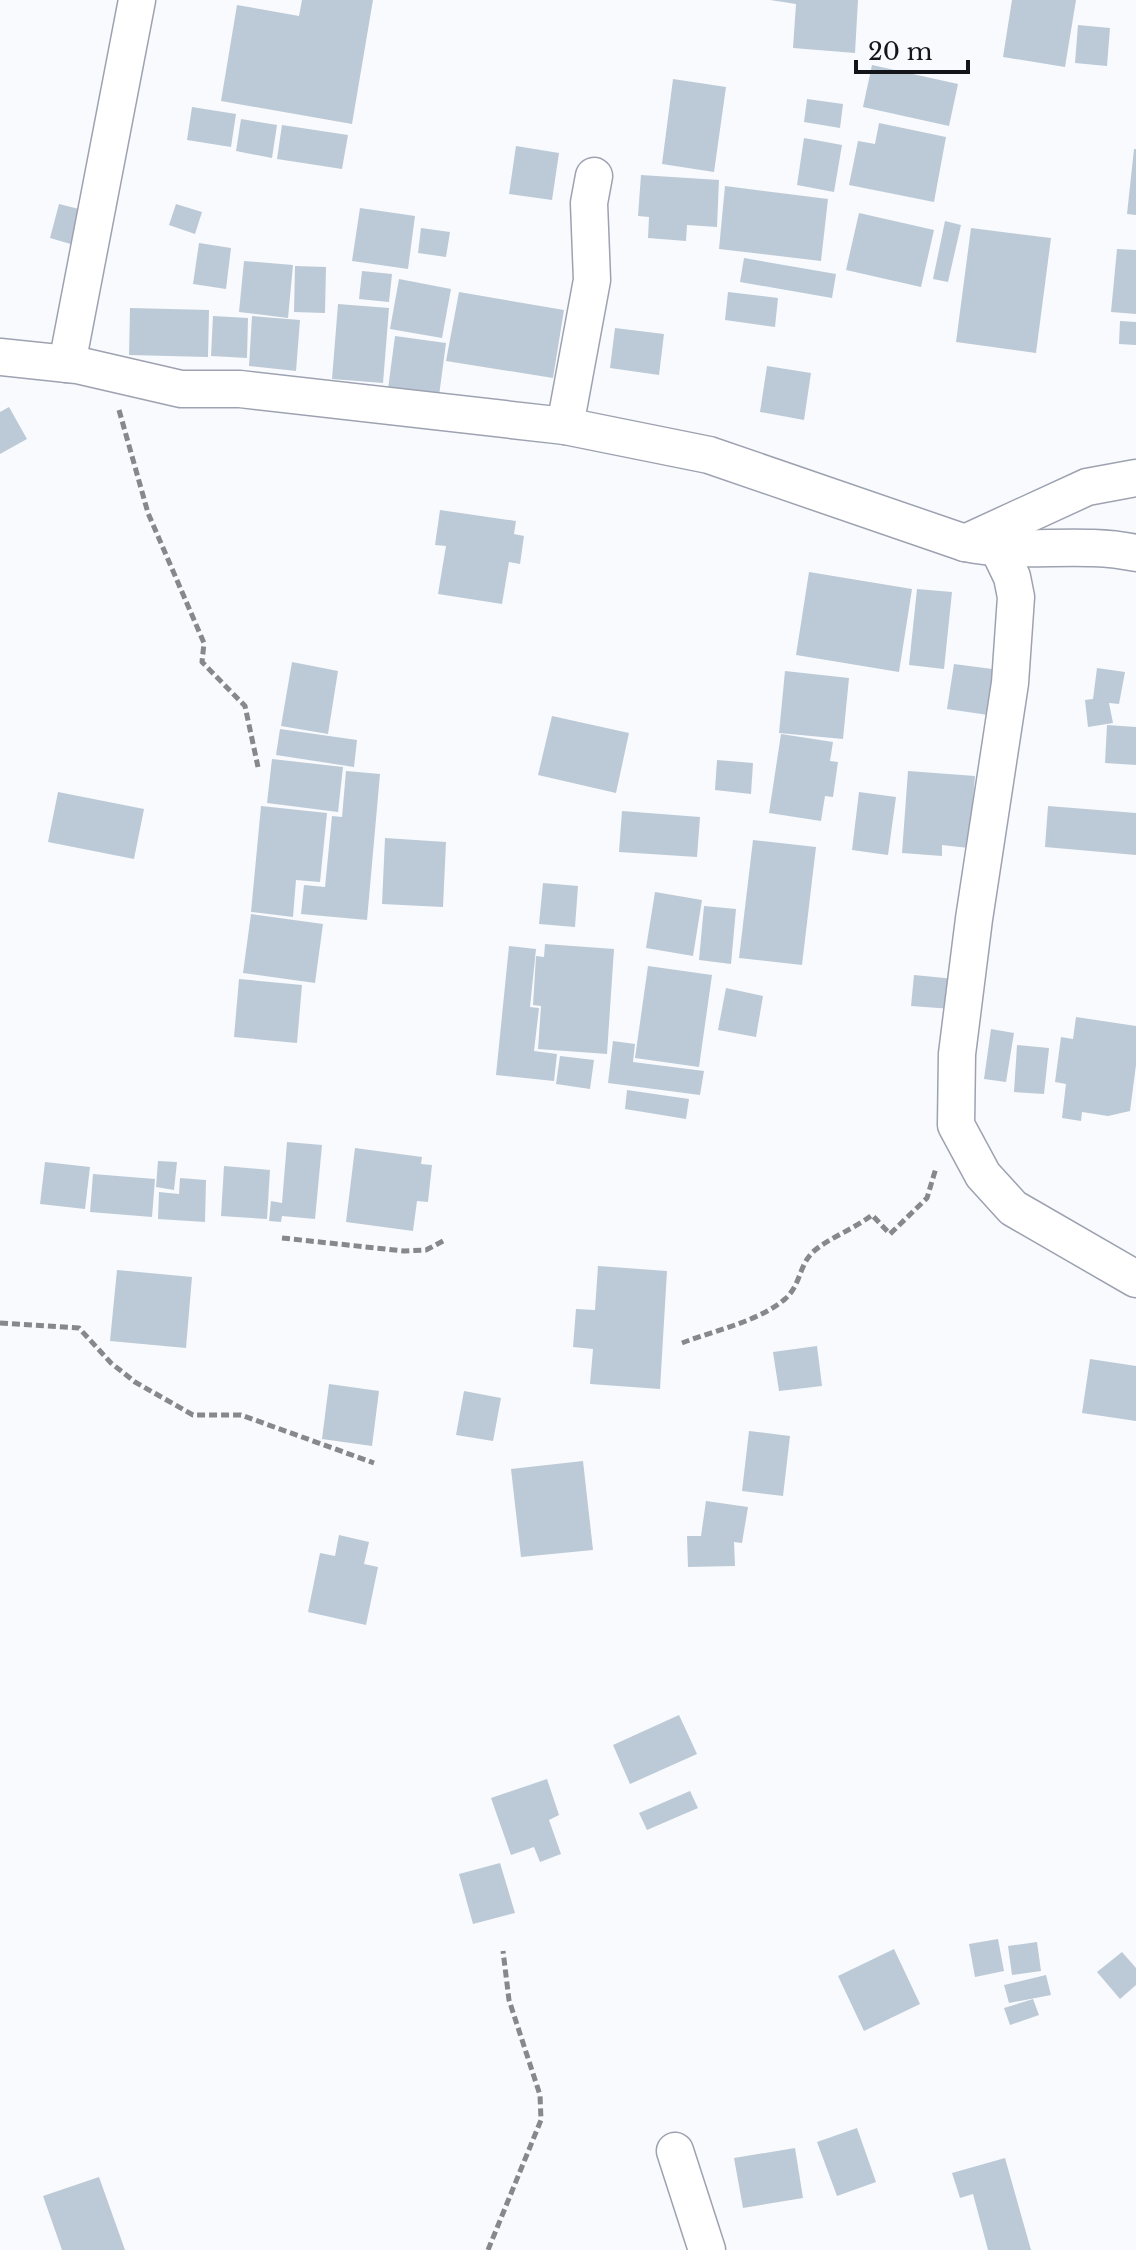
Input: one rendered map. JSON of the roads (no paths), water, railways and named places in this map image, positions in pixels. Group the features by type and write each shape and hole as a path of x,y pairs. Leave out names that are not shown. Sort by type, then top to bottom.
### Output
{"street":[{"path":"83,367 137,0"},
{"path":"565,426 592,280 589,203 594,176"},
{"path":"0,357 83,367 181,389 240,389 565,426 709,455 982,546 1103,546 1136,553"},
{"path":"982,546 1087,487 1136,478"},
{"path":"982,546 1012,577 1016,597 1010,683 957,1054 956,1125 983,1175 1013,1208 1136,1279"},
{"path":"675,2151 707,2250"}]}
